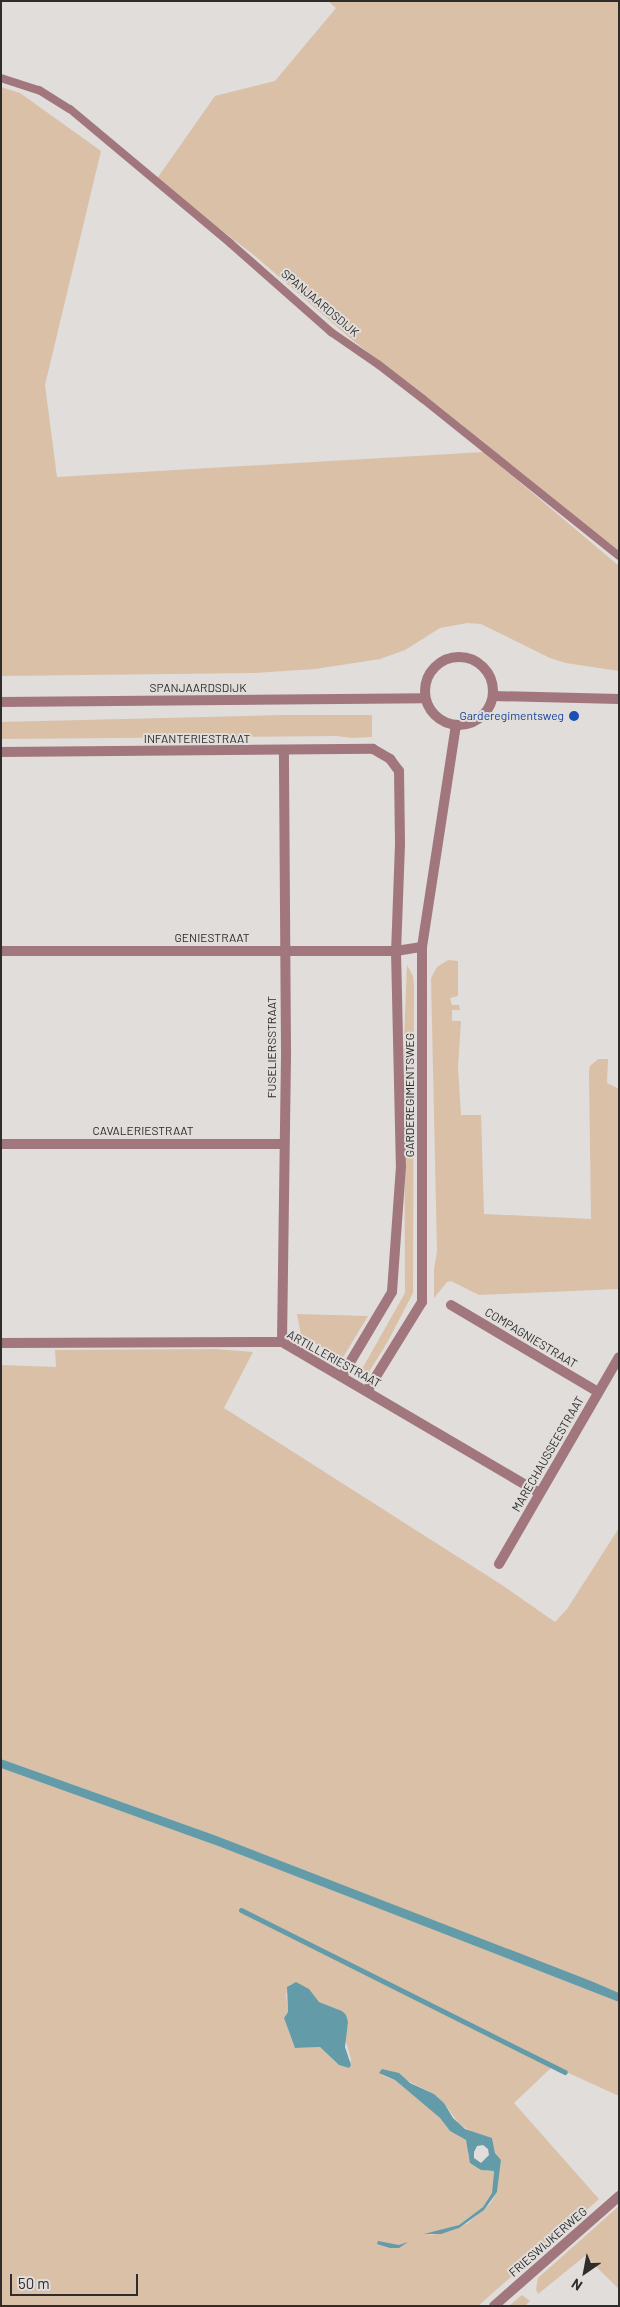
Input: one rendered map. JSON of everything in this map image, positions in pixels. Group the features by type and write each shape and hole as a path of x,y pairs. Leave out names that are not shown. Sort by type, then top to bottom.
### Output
{"street":[{"path":"458,657 477,662 487,671 493,683 493,696 484,715 467,725 456,726 437,718 429,709 425,698 425,685 430,672 439,663 458,657"},
{"path":"493,696 619,699"},
{"name":"SPANJAARDSDIJK","path":"1,702 425,698"},
{"name":"GARDEREGIMENTSWEG","path":"367,1392 422,1302 422,947 456,726"},
{"name":"INFANTERIESTRAAT","path":"1,752 373,749 390,759"},
{"name":"FUSELIERSSTRAAT","path":"282,1342 284,751"},
{"name":"GARDEREGIMENTSWEG","path":"342,1376 392,1292 401,1166 396,952 400,844 398,771 390,759"},
{"name":"GENIESTRAAT","path":"1,951 284,950 396,952 422,947"},
{"name":"CAVALERIESTRAAT","path":"1,1144 284,1144"},
{"name":"COMPAGNIESTRAAT","path":"451,1305 598,1392"},
{"name":"ARTILLERIESTRAAT","path":"1,1343 282,1342 539,1493"},
{"name":"MARECHAUSSEESTRAAT","path":"499,1564 619,1357"},
{"name":"FRIESWIJKERWEG","path":"494,2306 619,2196"}],"lane":[{"name":"SPANJAARDSDIJK","path":"1,78 39,90 70,109 230,243 331,332 416,393 619,556"}],"shaded area":[{"path":"328,1 619,1 619,551 350,338 255,256 156,180 215,96 275,81 336,8"},
{"path":"1,87 20,93 101,151 45,385 57,477 484,452 619,566 619,671 566,663 550,658 481,624 467,623 440,628 405,650 380,659 315,669 254,673 1,676"},
{"path":"282,715 372,715 372,737 1,739 1,722"},
{"path":"448,960 458,961 458,996 450,998 452,1005 459,1005 460,1010 452,1010 452,1021 461,1021 458,1067 461,1115 481,1115 484,1214 591,1219 589,1072 590,1066 598,1059 608,1059 607,1083 619,1089 619,1289 479,1295 451,1281 447,1282 434,1298 434,1269 437,1251 431,978 437,967"},
{"path":"407,965 413,976 414,987 413,1293 388,1341 369,1372 366,1373 362,1369 405,1293 404,1042"},
{"path":"297,1314 368,1316 342,1359 301,1335"},
{"path":"216,1349 253,1352 224,1408 502,1585 555,1622 567,1609 619,1528 619,1993 214,1835 1,1759 1,1365 56,1367 55,1350"},
{"path":"1,1768 218,1846 619,2002 619,2096 553,2066 514,2103 599,2199 478,2306 1,2306","holes":["291,1984 319,2002 342,2011 348,2022 345,2039 351,2059 349,2068 339,2065 320,2047 295,2048 284,2018 288,2012 286,1994","381,2075 406,2080 434,2094 444,2103 459,2124 472,2132 492,2138 495,2153 501,2160 497,2192 490,2204 468,2223 451,2231 426,2236 459,2225 483,2207 492,2193 494,2170 486,2171 468,2155 466,2140 450,2131 440,2118 395,2080"]},
{"path":"619,2206 619,2289 585,2256 538,2294 536,2289 538,2278"},
{"path":"522,2295 530,2301 525,2306 509,2306"}],"water":[{"path":"1,1759 214,1835 591,1981 619,1993 619,2002 218,1846 1,1768"},
{"path":"296,1982 309,1989 319,2002 342,2011 346,2015 348,2022 345,2047 351,2065 349,2068 339,2065 320,2047 295,2048 284,2018 288,2012 287,1987"},
{"path":"382,2069 399,2073 410,2083 434,2094 444,2103 453,2118 465,2129 492,2138 495,2153 501,2160 497,2192 484,2210 459,2228 441,2234 424,2234 459,2225 483,2207 492,2193 494,2171 481,2170 470,2163 466,2140 450,2131 440,2118 395,2080 379,2073","holes":["483,2145 488,2149 489,2155 481,2163 474,2158 477,2146"]},
{"path":"378,2241 399,2245 408,2242 399,2248 390,2248 377,2244"}],"waterway":[{"path":"241,1910 565,2072"}],"place":[{"name":"Garderegimentsweg","path":"574,716"}]}
